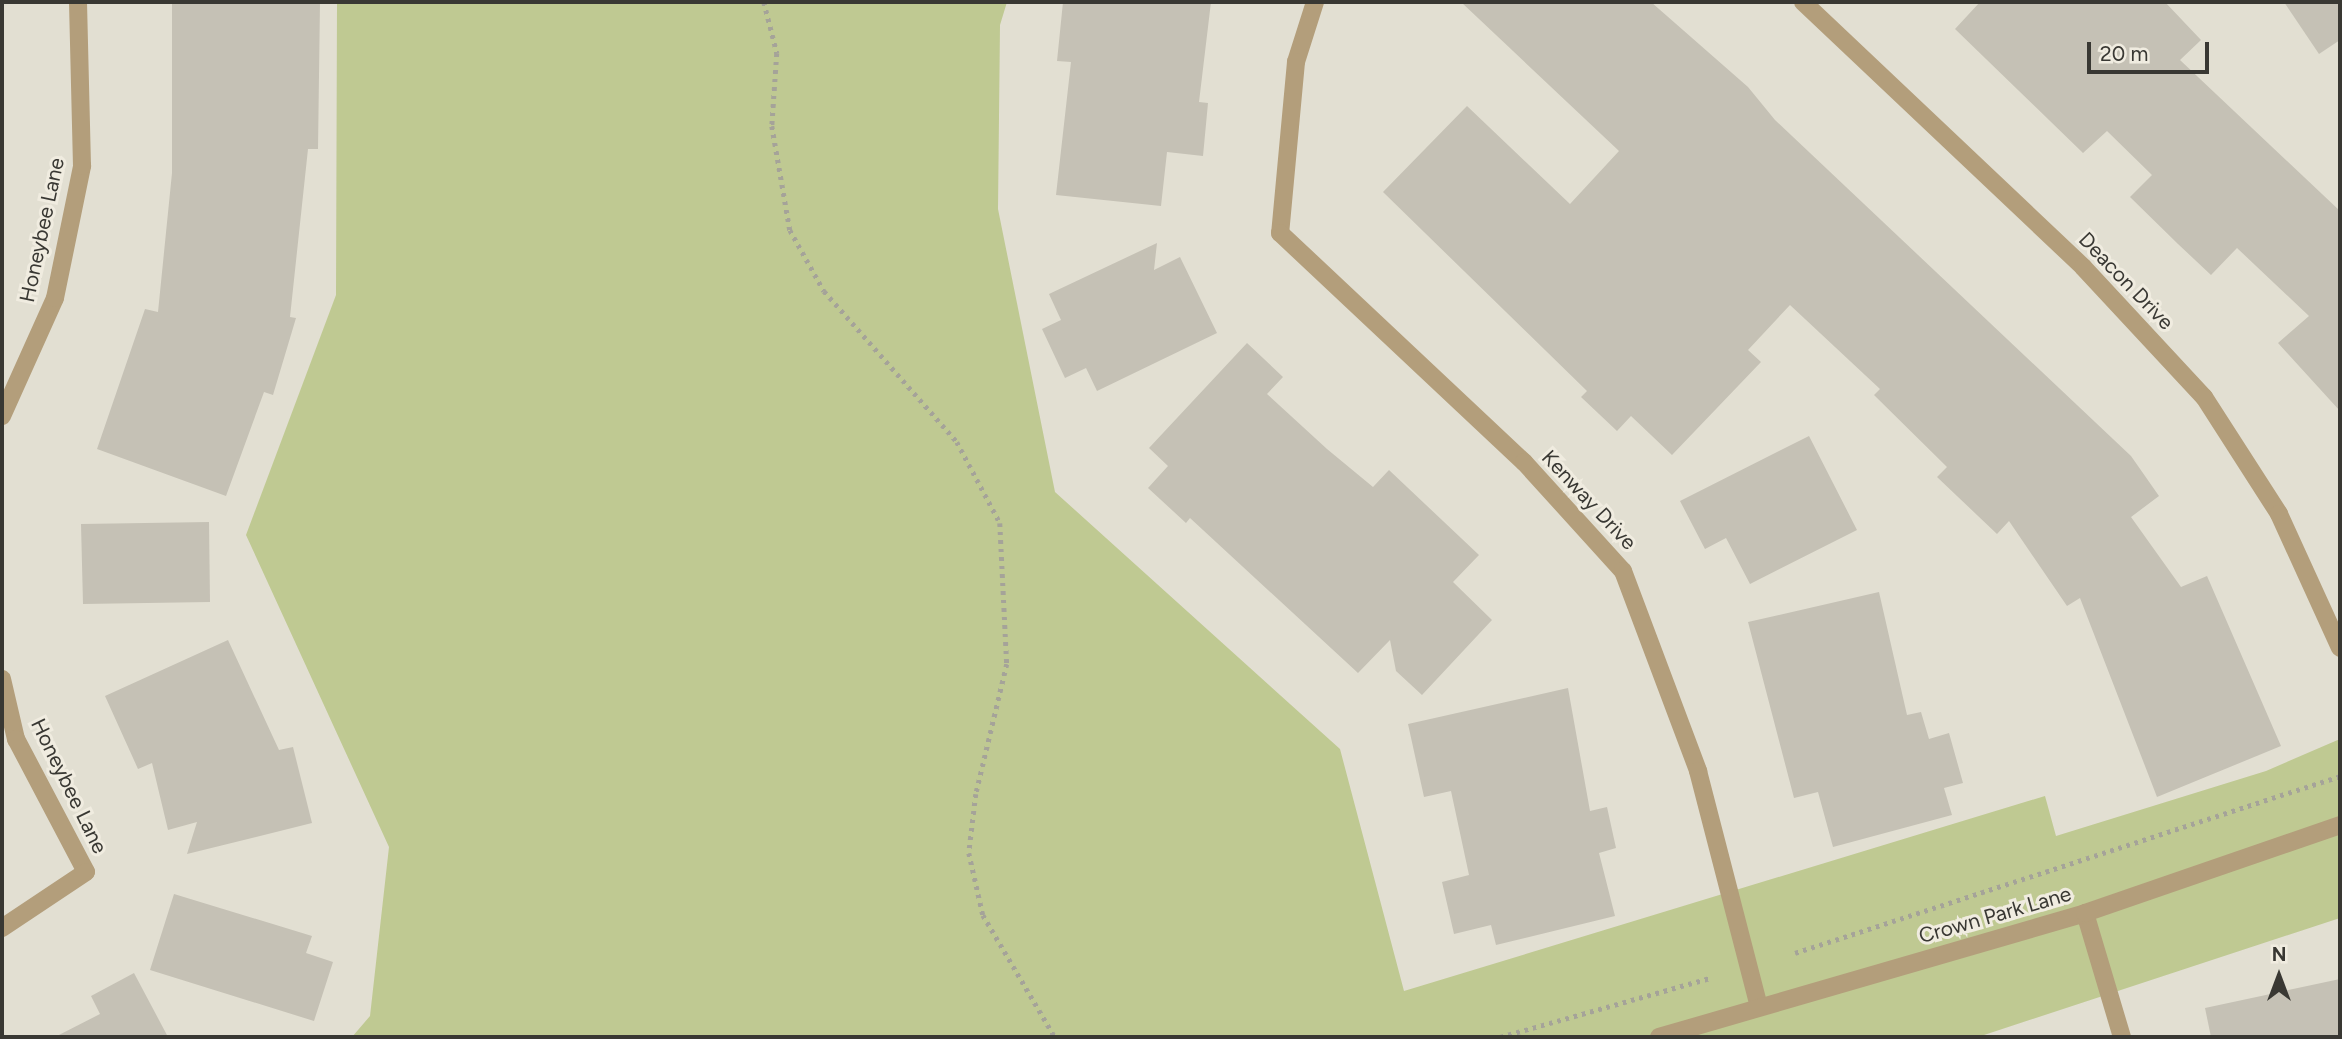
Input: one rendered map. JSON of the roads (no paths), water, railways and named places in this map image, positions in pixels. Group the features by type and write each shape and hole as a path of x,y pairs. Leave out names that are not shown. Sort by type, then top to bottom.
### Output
{"street":[{"name":"Honeybee Lane","path":"2,416 55,298 82,166 78,2"},
{"name":"Kenway Drive","path":"1315,2 1296,62 1280,233 1524,462 1623,571 1698,771 1759,1007"},
{"name":"Deacon Drive","path":"1803,2 2083,267 2204,397 2279,514 2340,648"},
{"name":"Honeybee Lane","path":"2,679 16,739 86,872 2,928"},
{"name":"Crown Park Lane","path":"1659,1037 2085,913 2340,825"},
{"path":"2085,913 2123,1037"}]}
